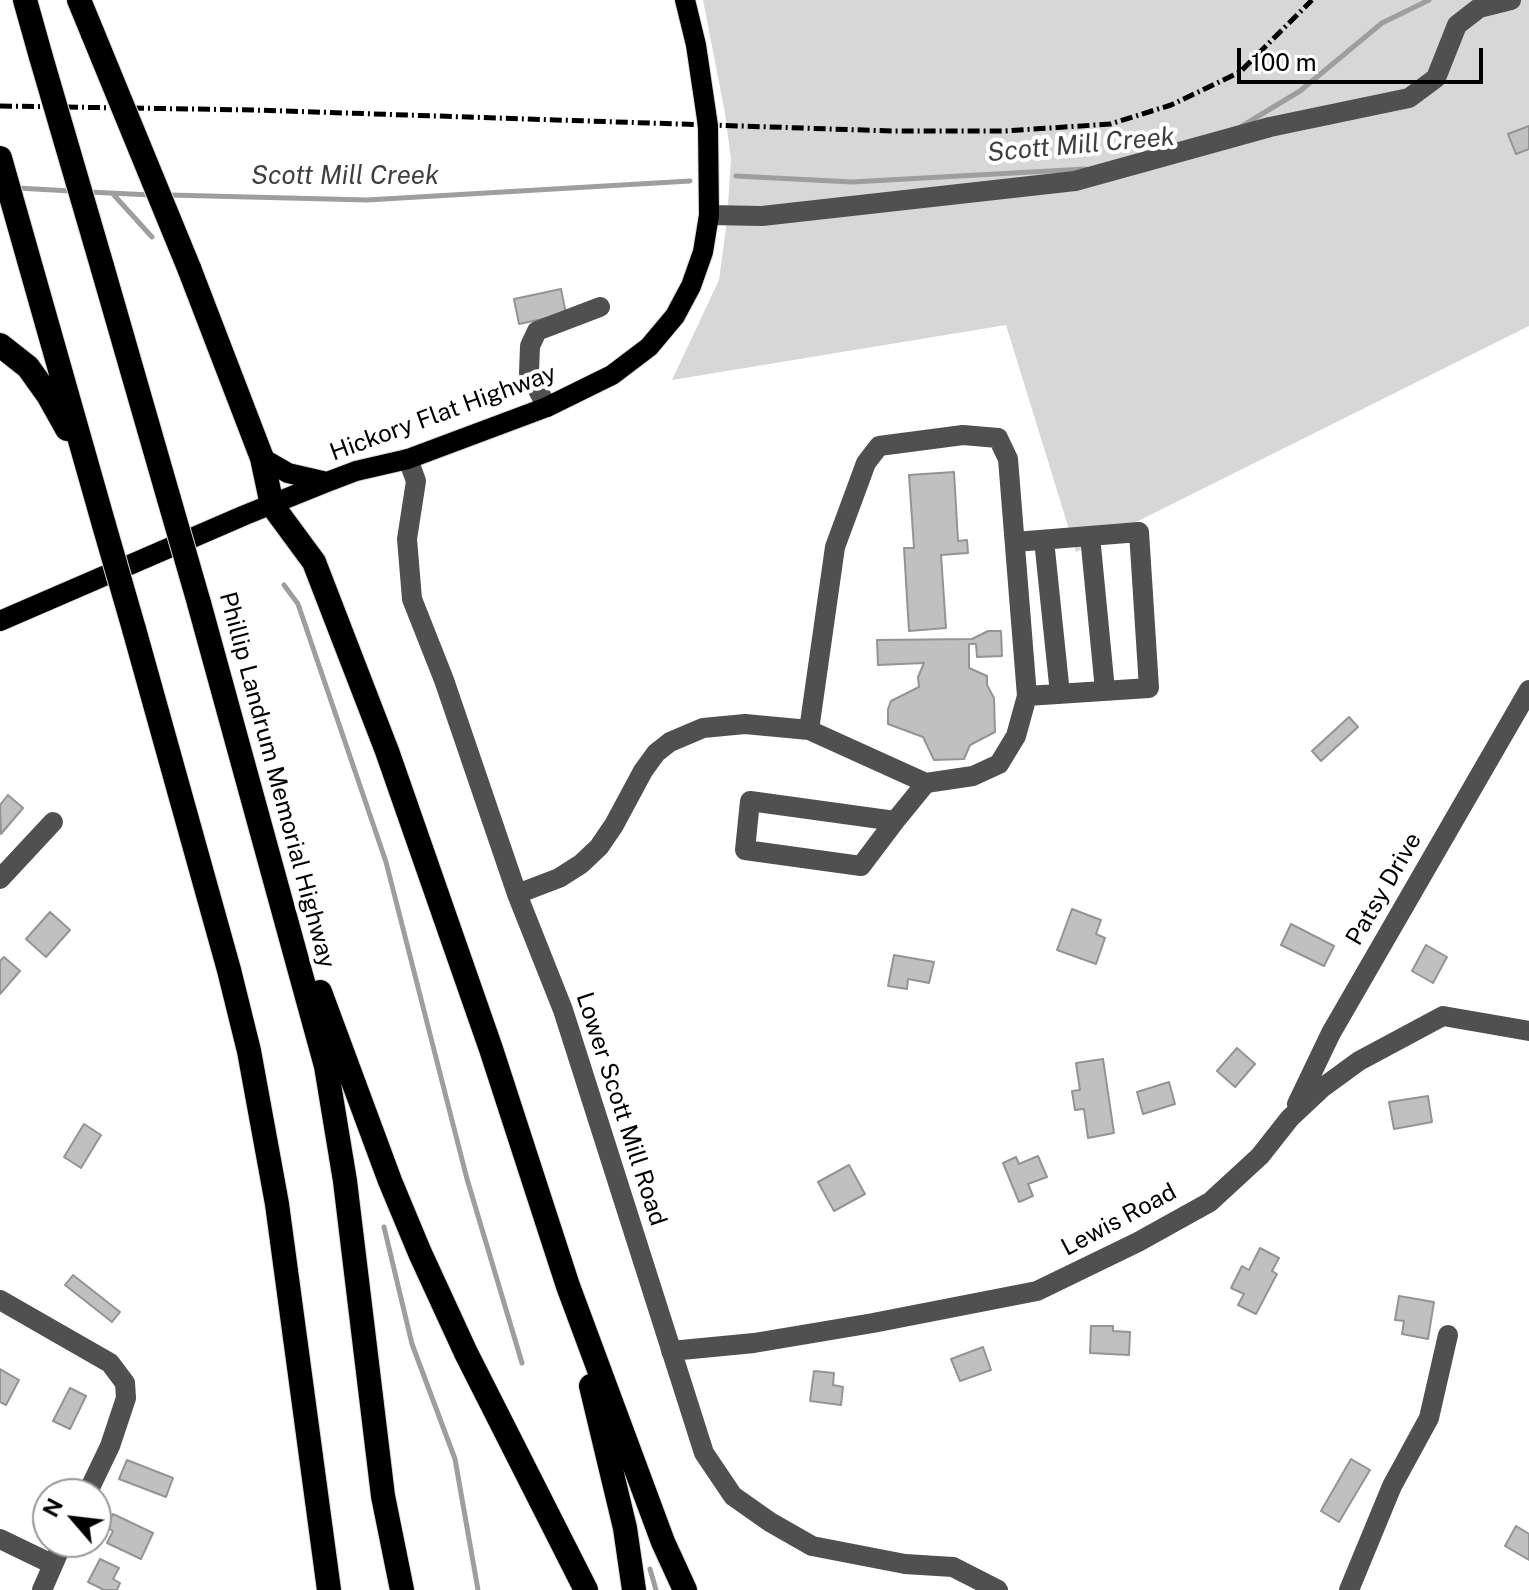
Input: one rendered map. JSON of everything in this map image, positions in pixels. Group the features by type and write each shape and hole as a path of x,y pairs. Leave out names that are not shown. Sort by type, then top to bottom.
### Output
{"highway":[{"name":"Phillip Landrum Memorial Highway","path":"25,0 199,603 326,1066 345,1181 383,1496 402,1590"},
{"path":"79,0 189,268 262,458 272,505 314,562 387,751 491,1049 568,1286 663,1542 685,1590"},
{"path":"0,158 134,629 249,1051 277,1204 329,1590"},
{"path":"0,345 28,367 48,395 86,462"},
{"path":"272,866 420,1253 466,1353 586,1590"},
{"path":"568,1286 625,1528 634,1590"}],"main road":[{"name":"Hickory Flat Highway","path":"0,621 327,482 356,471 408,459 547,407 612,375 637,358 675,316 691,286 703,252 709,215 708,126 696,45 685,0"},
{"path":"262,458 288,473 327,482"}],"street":[{"path":"709,215 762,216 1075,181 1270,127 1409,98 1436,78 1457,25 1479,8 1511,0"},
{"path":"547,407 529,373 530,346 537,331 600,307"},
{"path":"517,894 559,878 581,864 599,847 614,825 656,753 670,742 703,728 745,724 809,730 926,783 973,776 999,764 1016,736 1027,696 1008,459 998,438 963,435 879,446 866,463 835,547 809,730"},
{"name":"Lower Scott Mill Road","path":"408,459 416,481 407,539 412,599 444,680 517,894 563,1010 704,1453 733,1496 812,1546 905,1564 953,1567 998,1590"},
{"path":"1015,542 1139,532 1149,688 1027,696"},
{"path":"1090,536 1105,690"},
{"path":"1044,540 1060,694"},
{"name":"Patsy Drive","path":"1290,1118 1331,1033 1529,690"},
{"path":"895,821 750,801 745,850 861,866 926,783"},
{"path":"0,879 53,822"},
{"name":"Lewis Road","path":"671,1351 754,1343 1037,1291 1138,1242 1210,1202 1260,1156 1290,1118 1322,1088 1359,1061 1443,1016 1529,1031"},
{"path":"0,1300 110,1363 125,1383 126,1398 110,1446 95,1478"},
{"path":"1349,1590 1392,1486 1429,1418 1448,1335"},
{"path":"0,1539 52,1564"},
{"path":"42,1590 55,1558"}],"shaded area":[{"path":"703,0 1529,0 1529,326 1076,552 1006,325 672,380 719,280 727,220 731,159"}],"building":[{"path":"1529,126 1529,149 1516,154 1508,134"},
{"path":"561,289 566,314 519,324 514,299"},
{"path":"954,472 958,541 967,540 968,553 941,555 946,628 909,631 904,548 914,548 909,475"},
{"path":"988,631 1001,631 1002,656 977,657 976,644 969,644 969,668 987,676 987,685 994,698 995,732 970,745 964,759 934,760 923,737 888,724 891,701 919,687 918,677 924,663 878,665 877,640 972,639"},
{"path":"1349,717 1358,727 1321,761 1312,751"},
{"path":"8,795 23,808 1,834 0,805"},
{"path":"1072,909 1101,920 1096,934 1105,938 1096,964 1057,950"},
{"path":"50,912 70,930 46,957 26,939"},
{"path":"1291,924 1334,946 1324,966 1281,945"},
{"path":"1426,945 1447,957 1433,983 1412,971"},
{"path":"894,955 934,962 929,983 908,979 907,989 888,986"},
{"path":"4,957 20,971 0,994 0,961"},
{"path":"1237,1048 1255,1064 1235,1087 1217,1071"},
{"path":"1103,1059 1114,1133 1088,1138 1084,1109 1075,1110 1072,1091 1080,1090 1076,1063"},
{"path":"1169,1082 1175,1104 1143,1114 1137,1092"},
{"path":"1428,1096 1432,1122 1394,1129 1389,1102"},
{"path":"84,1124 101,1135 81,1168 64,1157"},
{"path":"1038,1156 1047,1177 1028,1184 1033,1196 1019,1202 1003,1163 1016,1157 1019,1164"},
{"path":"849,1165 865,1194 834,1211 818,1182"},
{"path":"1260,1248 1279,1258 1272,1271 1277,1274 1256,1314 1238,1305 1244,1294 1231,1288 1242,1266 1249,1270"},
{"path":"73,1275 120,1312 112,1322 65,1285"},
{"path":"1399,1296 1434,1302 1428,1339 1402,1334 1404,1321 1395,1320"},
{"path":"1091,1326 1113,1326 1113,1331 1130,1332 1129,1355 1090,1353"},
{"path":"983,1347 991,1370 960,1381 951,1359"},
{"path":"0,1369 19,1380 6,1405 0,1402"},
{"path":"814,1371 834,1373 833,1385 843,1387 841,1405 810,1401"},
{"path":"70,1388 86,1396 70,1429 53,1421"},
{"path":"1351,1459 1370,1470 1339,1522 1321,1511"},
{"path":"127,1460 173,1478 166,1497 119,1479"},
{"path":"112,1516 153,1533 141,1559 112,1545"},
{"path":"1516,1526 1529,1534 1529,1560 1505,1546"},
{"path":"100,1559 119,1568 113,1579 120,1583 117,1590 104,1590 88,1582"}],"waterway":[{"name":"Scott Mill Creek","path":"1242,126 1300,91 1382,23 1429,0"},
{"name":"Scott Mill Creek","path":"736,176 852,182 1085,169"},
{"name":"Scott Mill Creek","path":"169,195 367,200 690,181"},
{"name":"Scott Mill Creek","path":"17,188 71,191"},
{"name":"Scott Mill Creek","path":"89,192 151,195"},
{"path":"113,194 152,237"},
{"path":"284,585 298,604 386,862 467,1179 522,1363"},
{"path":"384,1227 412,1344 455,1459 478,1590"},
{"path":"650,1569 656,1590"}],"railway":[{"path":"0,106 254,110 892,131 1005,131 1110,124 1171,105 1240,72 1312,0"}]}
